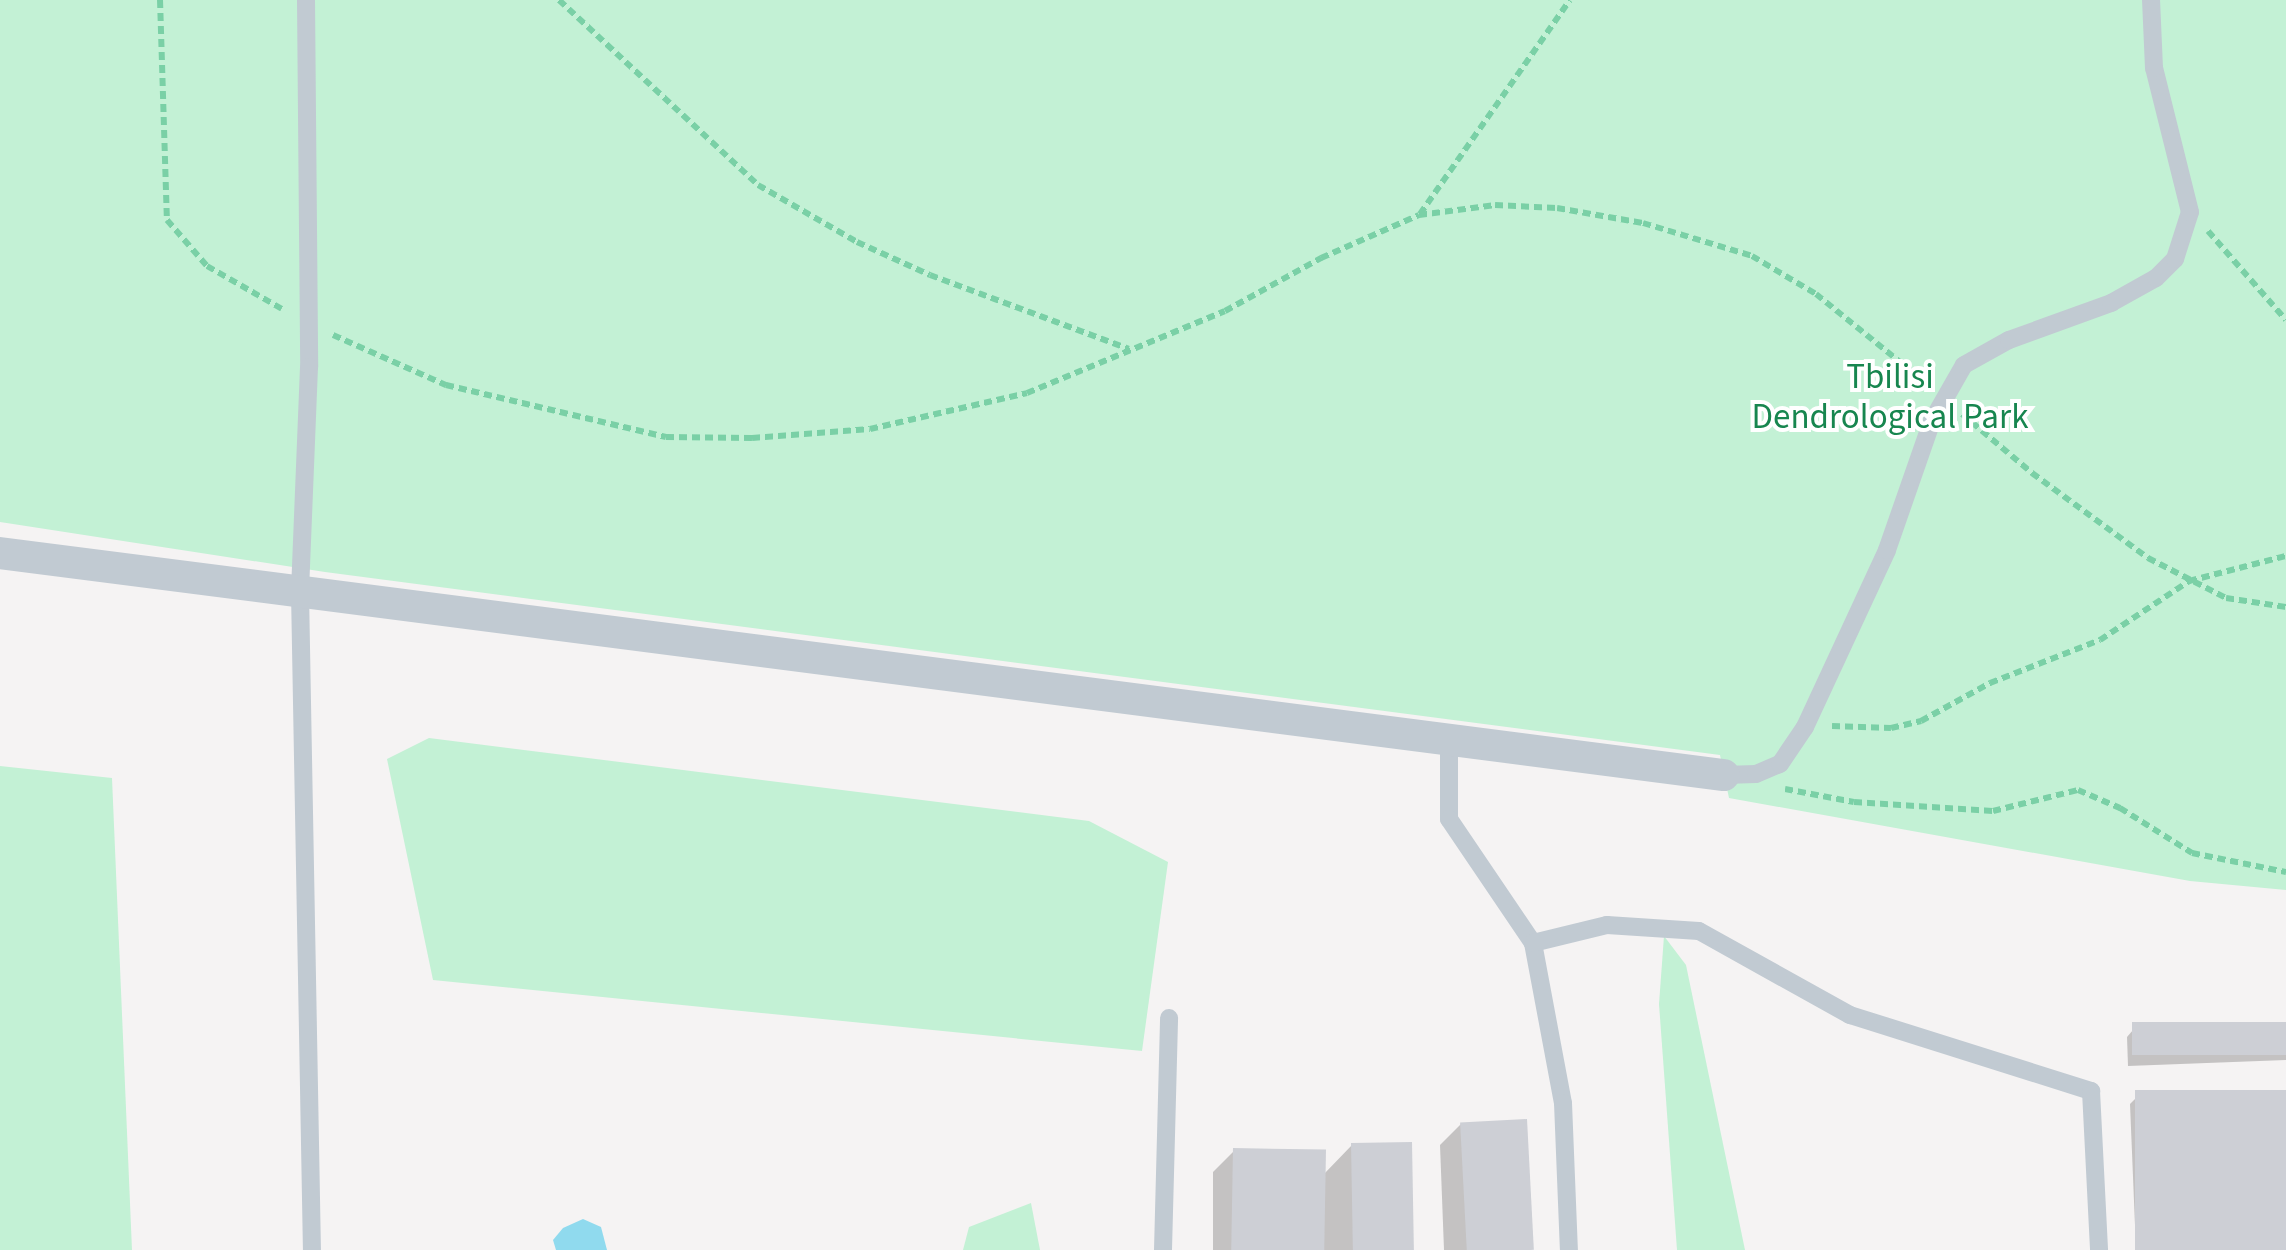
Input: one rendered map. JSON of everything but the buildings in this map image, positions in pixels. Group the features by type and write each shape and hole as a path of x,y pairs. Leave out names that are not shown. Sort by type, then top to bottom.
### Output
{"street":[{"path":"0,554 1740,775"}],"lane":[{"path":"306,0 307,324 300,592 312,1250"},
{"path":"1740,775 1780,764 1805,727 1886,550 1943,398 1964,364 2009,340 2111,303 2156,278 2175,259 2190,212 2154,68 2150,0"},
{"path":"1449,737 1449,818 1533,943 1563,1103 1569,1250"},
{"path":"1533,943 1607,925 1699,930 1850,1014 2091,1092 2099,1250"},
{"path":"1163,1250 1169,1018"}],"path":[{"path":"160,0 167,220 207,266 307,324 446,385 666,437 752,438 870,429 1027,393 1225,311 1321,258 1419,215 1495,205 1557,208 1643,223 1752,256 1816,294 2032,473 2148,558 2226,598 2286,607"},
{"path":"558,0 758,185 857,242 930,276 1130,350"},
{"path":"1419,215 1570,0"},
{"path":"2190,212 2286,320"},
{"path":"1805,727 1890,728 1921,721 1990,683 2100,640 2188,581 2286,556"},
{"path":"1740,775 1787,790 1854,802 1992,812 2078,790 2120,808 2192,853 2286,872"}],"green space":[{"name":"Tbilisi Dendrological Park","path":"0,0 2286,0 2286,890 2190,881 1729,798 1720,755 325,572 0,522"},
{"path":"429,738 1089,821 1168,862 1142,1051 433,980 387,759"},
{"path":"0,766 112,778 132,1250 0,1250"},
{"path":"1664,936 1686,965 1745,1250 1677,1250 1659,1004"},
{"path":"1031,1203 1040,1250 963,1250 969,1227"}],"water":[{"path":"583,1219 601,1227 607,1250 556,1250 553,1240 563,1228"}]}
